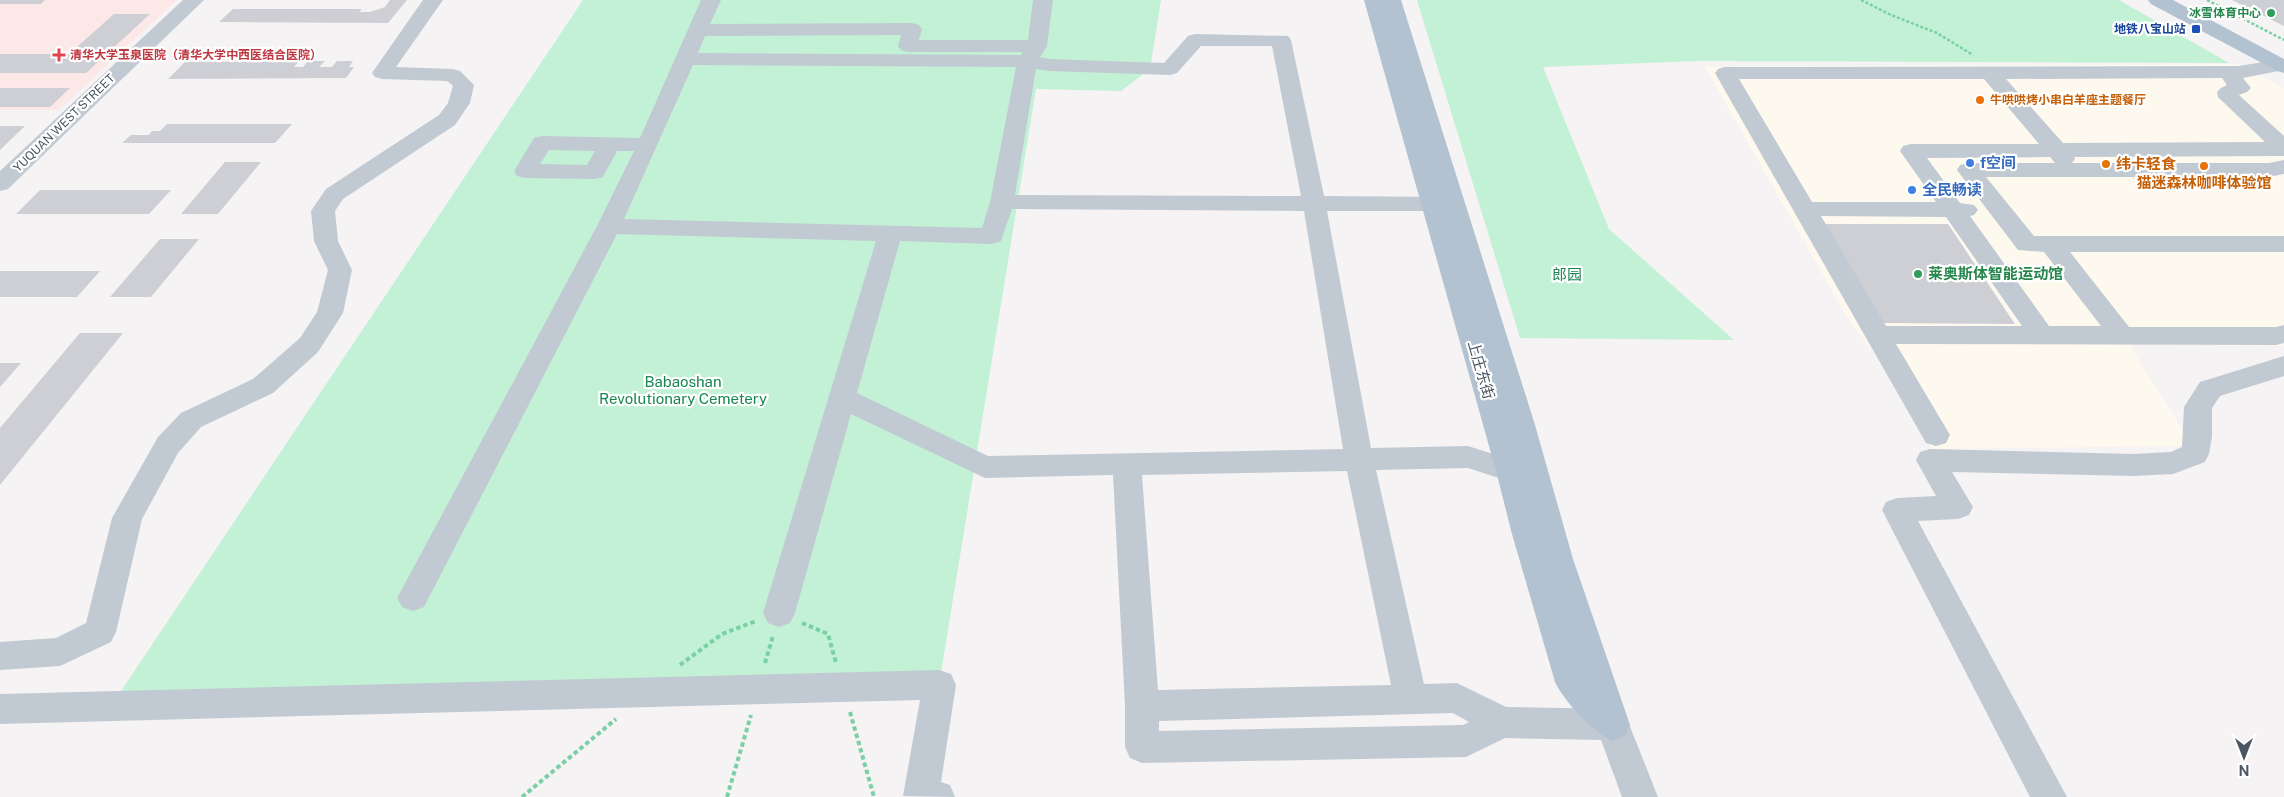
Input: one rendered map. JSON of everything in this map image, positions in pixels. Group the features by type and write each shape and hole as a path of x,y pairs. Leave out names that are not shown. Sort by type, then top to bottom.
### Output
{"main road":[{"name":"上庄东街","path":"1374,0 1442,204 1521,425 1558,559 1613,725"},
{"name":"上庄东街","path":"1391,0 1527,534 1572,682 1613,725"},
{"path":"2158,0 2283,61"},
{"path":"2186,0 2283,61"}],"street":[{"name":"YUQUAN WEST STREET","path":"0,184 194,0"},
{"path":"0,656 60,652 100,632 127,518 168,445 191,420 263,386 309,345 330,313 340,270 326,241 323,211 334,194 447,120 459,103 464,85 453,74 382,73 433,0"},
{"path":"413,598 609,226 648,144 711,0"},
{"path":"609,226 992,236 1002,202 1043,0"},
{"path":"698,30 912,29 908,46 1032,54 1048,65 1170,69 1195,40 1281,40 1314,202 1359,460 1411,699"},
{"path":"685,59 1032,54"},
{"path":"1936,435 1725,73 2228,72 2283,61"},
{"path":"1989,72 2073,170"},
{"path":"2228,72 2240,88 2228,92 2230,97 2284,149"},
{"path":"610,144 648,144"},
{"path":"2041,334 1911,151 2284,149"},
{"path":"2284,167 2269,170 1968,170 2027,244 2284,244"},
{"path":"1002,202 1442,204"},
{"path":"1805,210 2000,210"},
{"path":"779,613 890,233"},
{"path":"2050,243 2121,334"},
{"path":"1877,334 2276,336 2284,334"},
{"path":"2049,797 1897,510 1958,507 1930,460 2133,465 2173,463 2195,454 2198,437 2198,407 2210,389 2284,366"},
{"path":"842,398 985,467 1359,460 1468,456 1511,471"},
{"path":"1127,463 1142,706 1142,747 1466,741 1502,722"},
{"path":"0,709 939,685 921,796 937,797"},
{"path":"1142,706 1457,698 1502,722 1613,725"},
{"name":"上庄东街","path":"1613,725 1640,797"}],"path":[{"path":"1861,0 1891,15 1937,33 1970,52 1989,72"},
{"path":"2207,0 2284,40"}],"shaded area":[{"name":"清华大学玉泉医院（清华大学中西医结合医院）","path":"0,0 176,0 59,110 0,110"},
{"path":"2238,64 2284,88 2284,346 2129,344 2192,446 1932,449 1883,364 1848,319 1705,67"}],"green space":[{"name":"Babaoshan Revolutionary Cemetery","path":"583,0 1161,0 1150,69 1121,91 1036,89 939,685 111,706"},
{"name":"郎园","path":"1417,0 2119,0 2229,63 1697,61 1543,67 1609,229 1734,340 1520,338"}],"building":[{"path":"0,0 45,0 41,4 0,4"},
{"path":"390,0 407,0 388,23 219,22 233,9 362,9 359,12 370,12 385,7"},
{"name":"冰雪体育中心","path":"2232,0 2284,0 2284,26"},
{"path":"114,14 150,14 86,73 0,73 0,54 69,54"},
{"path":"299,61 294,67 303,67 308,61 325,61 319,67 332,67 337,61 353,61 349,67 354,67 346,78 168,79 185,62"},
{"path":"0,88 70,88 50,107 0,107"},
{"path":"167,124 292,124 275,143 122,143 131,135 149,135 152,131 160,131"},
{"path":"0,126 25,126 0,150"},
{"path":"225,162 261,162 218,214 181,214"},
{"path":"40,190 171,190 149,214 16,214"},
{"name":"莱奥斯体智能运动馆","path":"1824,224 1948,224 2015,324 1883,323"},
{"path":"160,239 199,239 151,297 110,297"},
{"path":"0,271 100,271 77,297 0,297"},
{"path":"80,333 123,333 0,485 0,428"},
{"path":"0,363 21,363 0,387"}],"place":[{"name":"冰雪体育中心","path":"2271,13"},
{"name":"地铁八宝山站","path":"2196,29"},
{"name":"清华大学玉泉医院（清华大学中西医结合医院）","path":"59,55"},
{"name":"牛哄哄烤小串白羊座主题餐厅","path":"1980,100"},
{"name":"f空间","path":"1970,163"},
{"name":"纬卡轻食","path":"2106,164"},
{"name":"猫迷森林咖啡体验馆","path":"2204,166"},
{"name":"全民畅读","path":"1912,190"},
{"name":"莱奥斯体智能运动馆","path":"1918,274"}]}
